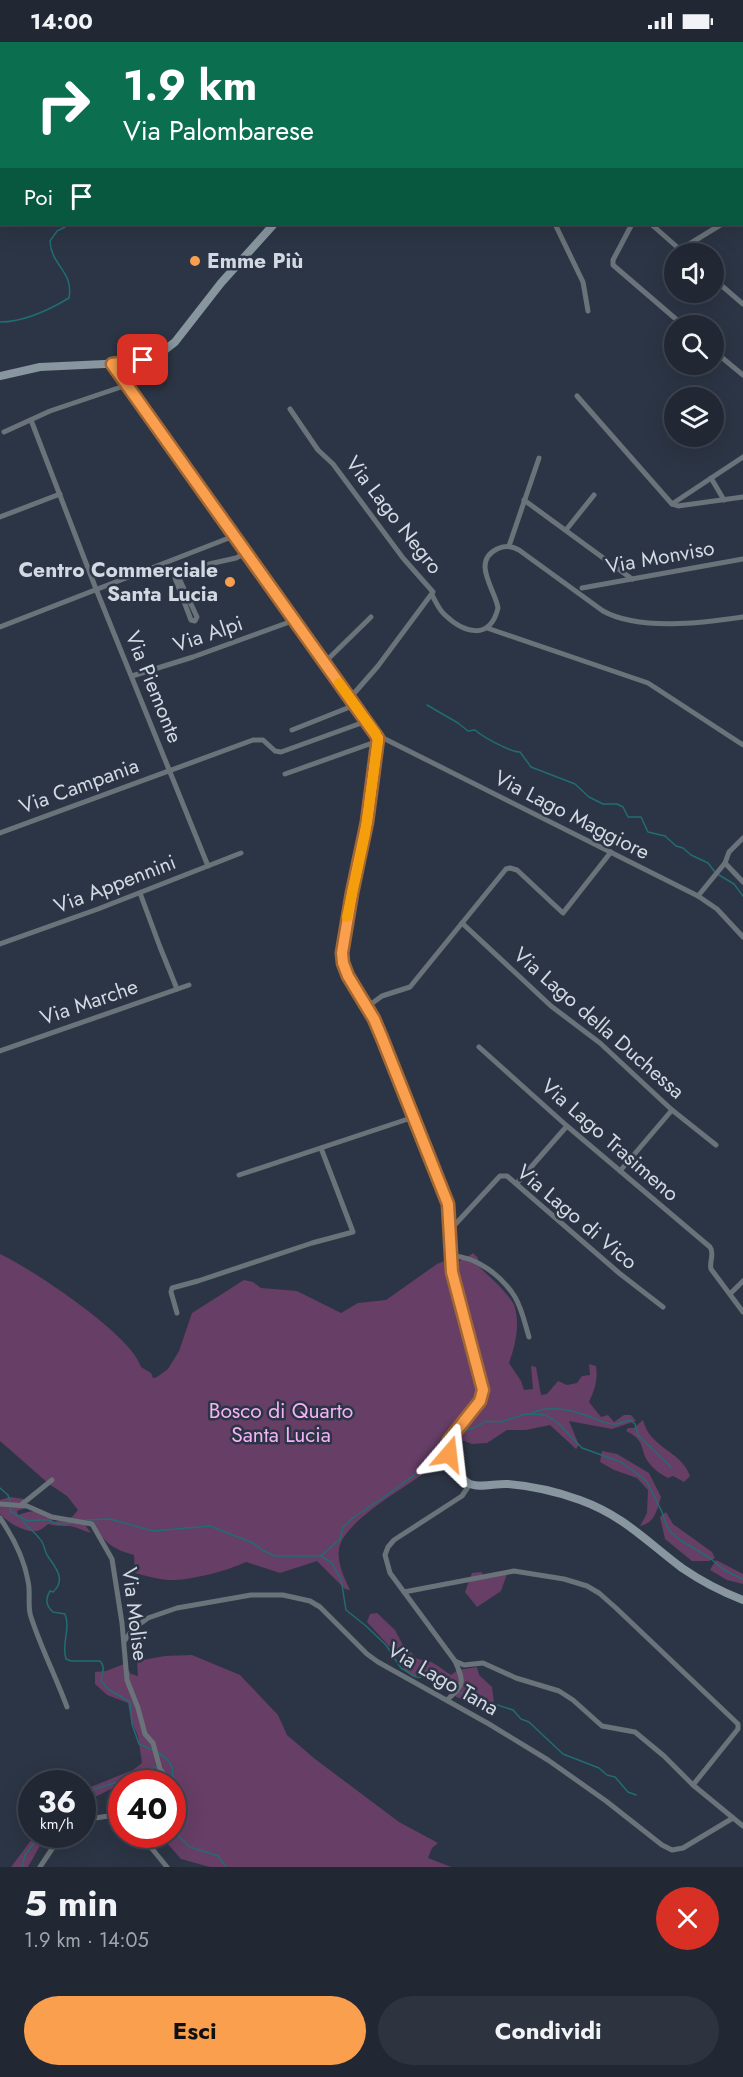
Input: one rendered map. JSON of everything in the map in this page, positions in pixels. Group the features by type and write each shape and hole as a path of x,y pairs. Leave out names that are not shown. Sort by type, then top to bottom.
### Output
{"street":[{"path":"0,376 47,366 112,364 149,358 159,354 173,344 221,283 273,225"},
{"path":"555,225 583,282 588,311"},
{"path":"631,225 614,258 613,265 671,315"},
{"path":"652,225 674,243"},
{"path":"695,243 721,225"},
{"path":"724,288 743,304"},
{"path":"724,359 743,375"},
{"path":"112,364 378,738 365,834 355,874 342,960 382,1038 447,1200 450,1215 452,1272 481,1377 483,1392 480,1401 454,1431 448,1443 449,1454 460,1475 470,1484 518,1485 587,1503 630,1525 694,1575 743,1600"},
{"path":"4,432 127,385"},
{"path":"578,396 674,505"},
{"name":"Via Lago Negro","path":"290,409 318,450 333,464 403,558 431,590 432,595 422,604 352,701"},
{"name":"Via Piemonte","path":"31,420 96,589 208,866"},
{"path":"674,505 743,457"},
{"path":"509,546 539,458"},
{"path":"711,478 724,500"},
{"path":"0,517 60,494"},
{"path":"566,530 594,495"},
{"path":"674,505 743,497"},
{"path":"524,500 632,579"},
{"path":"0,627 234,536"},
{"path":"432,595 443,614 457,624 478,632 487,628 498,608 485,574 485,561 488,555 495,550 509,546 519,550 603,611 614,616 648,622 689,623 743,617"},
{"path":"178,576 196,614 195,621 191,620 174,579 178,576 212,563 236,558 246,553"},
{"name":"Via Monviso","path":"582,588 743,559"},
{"path":"325,662 371,617"},
{"name":"Via Alpi","path":"132,676 209,652 295,620"},
{"path":"487,628 646,682 743,745"},
{"path":"292,730 352,701"},
{"name":"Via Campania","path":"0,833 253,740 263,740 275,751 281,752 367,721"},
{"path":"285,774 378,738"},
{"name":"Via Lago Maggiore","path":"378,738 698,896 717,909 743,937"},
{"path":"698,896 725,863 728,853 743,838"},
{"path":"367,1007 386,994 411,987 504,871 510,868 517,870 563,913 611,852"},
{"name":"Via Appennini","path":"0,944 241,853"},
{"path":"725,863 743,882"},
{"path":"140,892 177,988"},
{"name":"Via Lago della Duchessa","path":"462,923 551,1006 600,1043 672,1110 716,1145"},
{"name":"Via Marche","path":"0,1051 189,985"},
{"name":"Via Lago Trasimeno","path":"478,1047 710,1247 713,1252 712,1271 743,1312"},
{"path":"621,1171 672,1110"},
{"path":"239,1175 414,1117"},
{"path":"517,1184 567,1126"},
{"path":"177,1313 172,1288 352,1232 321,1148"},
{"name":"Via Lago di Vico","path":"450,1230 500,1176 507,1176 619,1274 663,1307"},
{"path":"451,1256 479,1263 507,1287 519,1305 528,1337"},
{"path":"730,1294 743,1281"},
{"path":"21,1505 52,1480"},
{"path":"449,1698 458,1690 462,1680 455,1661 404,1592 387,1566 385,1555 388,1547 398,1537 462,1496 470,1484"},
{"name":"Via Molise","path":"6,1504 21,1505 52,1517 92,1524 111,1556 124,1640 127,1680 133,1692 145,1734 153,1743 161,1770"},
{"path":"0,1518 13,1539 23,1565 28,1581 31,1616 67,1707"},
{"path":"404,1592 512,1571 564,1579 596,1591 644,1633 738,1723 738,1730 693,1785"},
{"name":"Via Lago Tana","path":"124,1640 148,1618 177,1608 248,1595 277,1594 298,1597 320,1607 374,1659 449,1698 557,1766 668,1849 682,1849 733,1818"},
{"path":"455,1661 464,1665 483,1663 519,1679 561,1692 600,1725 631,1730 638,1734 693,1785 743,1826"},
{"path":"40,1867 53,1848"},
{"path":"151,1848 167,1867"}],"green space":[{"name":"Bosco di Quarto Santa Lucia","path":"473,1253 478,1258 478,1266 505,1292 515,1308 516,1336 509,1363 524,1390 533,1389 531,1366 536,1367 541,1395 547,1394 558,1381 567,1385 577,1383 582,1376 590,1375 589,1364 596,1366 597,1376 589,1402 601,1417 608,1415 614,1422 624,1415 631,1415 636,1421 612,1429 569,1421 579,1445 576,1449 550,1425 526,1430 507,1430 487,1443 472,1444 449,1435 448,1456 428,1467 426,1472 362,1517 343,1539 339,1549 339,1559 350,1590 345,1589 317,1561 280,1573 246,1562 219,1572 186,1579 168,1580 152,1577 135,1573 134,1555 111,1545 96,1526 85,1525 91,1533 73,1527 48,1524 40,1530 30,1531 13,1524 0,1514 0,1500 10,1497 24,1499 25,1508 17,1511 18,1515 38,1511 54,1522 72,1517 78,1510 67,1496 49,1484 0,1441 0,1254 34,1273 101,1321 120,1338 134,1354 141,1367 151,1373 153,1378 168,1369 179,1351 192,1313 244,1280 253,1282 261,1288 297,1291 341,1313 358,1303 386,1300 437,1264 447,1260 453,1266"},
{"path":"643,1420 652,1437 686,1467 690,1476 684,1482 673,1476 668,1478 655,1470 646,1458 640,1442 626,1431 628,1428 634,1428"},
{"path":"602,1451 617,1454 649,1473 661,1497 655,1515 649,1522 640,1526 647,1513 648,1490 637,1478 600,1462"},
{"path":"666,1512 673,1524 712,1552 715,1558 709,1561 692,1561 665,1539 660,1517"},
{"path":"716,1560 743,1574 743,1584 727,1580 710,1570"},
{"path":"481,1572 485,1578 507,1574 501,1591 477,1607 465,1592 472,1573"},
{"path":"377,1613 395,1630 406,1651 411,1652 416,1658 431,1662 451,1675 458,1670 477,1667 479,1675 492,1687 494,1703 476,1704 456,1697 454,1682 429,1671 413,1677 404,1670 401,1659 367,1622 370,1614"},
{"path":"192,1655 240,1675 278,1715 287,1735 399,1822 438,1843 432,1848 428,1858 451,1867 210,1867 181,1859 171,1848 186,1848 186,1770 133,1770 142,1763 138,1736 131,1720 128,1703 107,1695 95,1684 95,1672 106,1671 124,1664 131,1674 138,1676 137,1661 165,1656"},
{"path":"108,1780 108,1790 96,1796 96,1785"},
{"path":"25,1848 39,1848 28,1867 11,1867"}],"waterway":[{"path":"0,322 18,320 36,314 69,298 68,281 54,257 50,241 57,231 69,225"},
{"path":"427,705 468,731 475,730 497,744 520,752 531,767 575,784 589,797 603,804 617,804 623,807 628,817 641,817 648,832 665,836 676,846 708,863 715,872"},
{"path":"719,875 734,884 743,896"},
{"path":"531,1414 544,1409 559,1409 582,1414 609,1424 630,1420 635,1424 638,1435 671,1467"},
{"path":"455,1437 486,1421 501,1422 525,1414 546,1415 559,1424 582,1448 621,1462 640,1476 647,1482 667,1527 672,1533 724,1570 743,1579"},
{"path":"322,1555 340,1539 343,1527 354,1517 438,1458 438,1452 444,1445"},
{"path":"0,1488 8,1495 10,1502"},
{"path":"10,1507 10,1511 27,1521 48,1520 58,1524 72,1523"},
{"path":"86,1520 110,1519 153,1531 210,1526 253,1543 275,1556 321,1556 332,1563 341,1579 346,1610 386,1645 401,1668 416,1677 436,1678 454,1691"},
{"path":"23,1521 42,1542 58,1573 59,1582 53,1592 50,1591 47,1602 53,1612 65,1614 67,1620 66,1659 102,1663 101,1681 108,1689 130,1702 132,1724 139,1744 153,1750"},
{"path":"458,1693 468,1694 513,1710 563,1754 599,1768 607,1775 615,1777 628,1792 636,1795"},
{"path":"157,1752 168,1760 172,1770"},
{"path":"96,1789 137,1776 158,1766"},
{"path":"186,1843 190,1847 218,1856 226,1867"},
{"path":"22,1867 25,1855 30,1848"}],"slow traffic":[{"path":"339,683 376,734 378,741 365,834 347,917"}],"place":[{"name":"Emme Più","path":"195,261"},
{"name":"Centro Commerciale Santa Lucia","path":"230,582"}],"route":[{"path":"143,360 112,364 378,738 367,822 348,911 342,957 348,976 374,1019 382,1038 445,1196 450,1215 452,1272 483,1390 480,1401 449,1440 447,1446 449,1454"}]}
